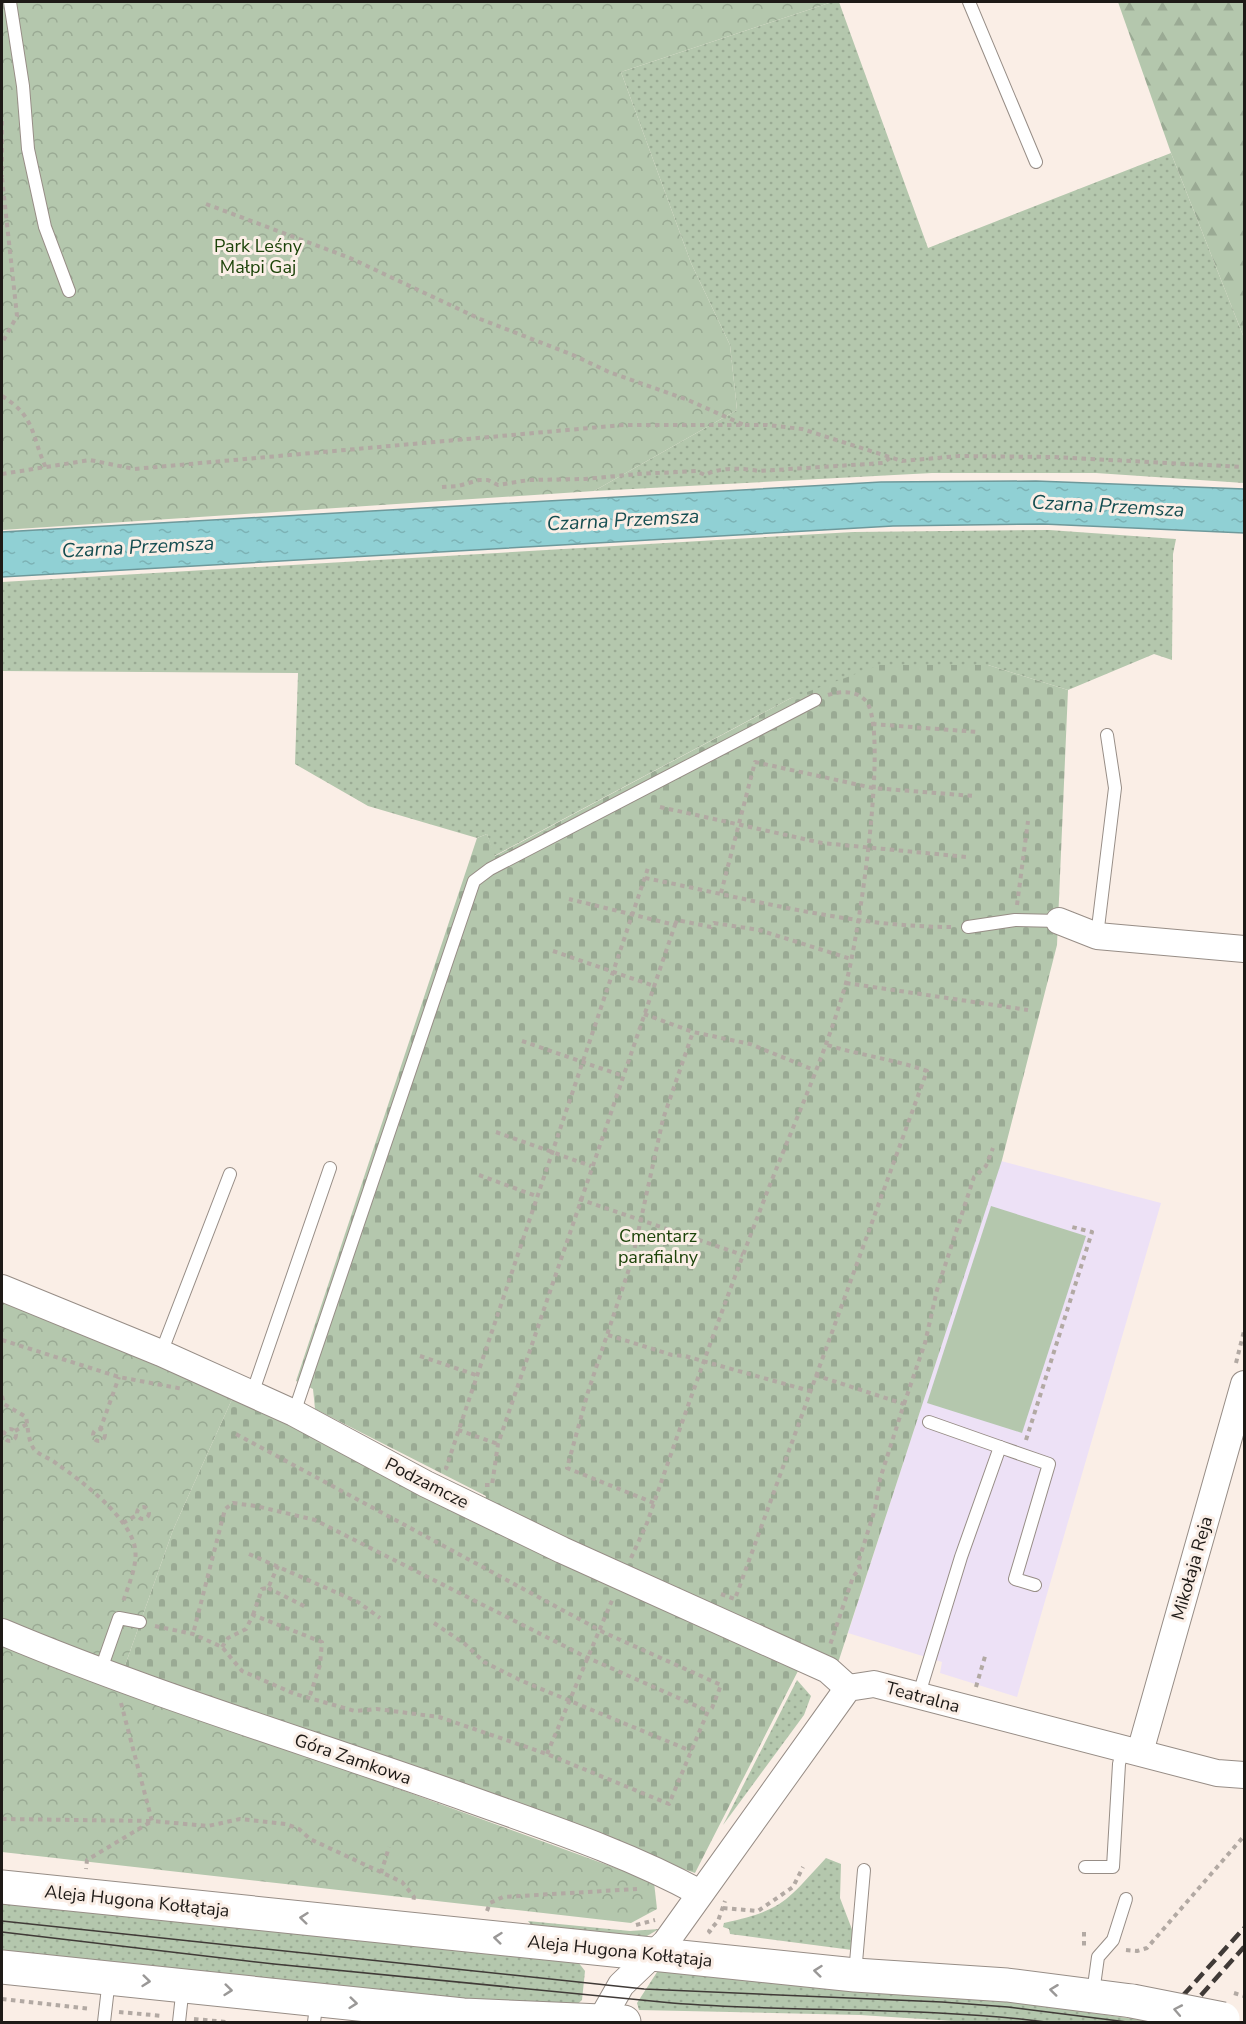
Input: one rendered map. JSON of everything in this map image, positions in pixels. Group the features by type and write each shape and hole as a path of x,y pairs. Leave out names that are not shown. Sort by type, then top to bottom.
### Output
{"main road":[{"name":"Aleja Hugona Kołłątaja","path":"2,1887 855,1975 1007,1985 1132,2001 1231,2021"},
{"path":"2,1967 183,1985 316,2011 396,2015 464,2014 624,2022"}],"street":[{"path":"1059,921 1097,936 1245,949"},
{"name":"Podzamcze","path":"2,1288 161,1353 294,1413 426,1484 632,1571 828,1670 848,1688"},
{"name":"Mikołaja Reja","path":"1132,1750 1240,1375"},
{"name":"Góra Zamkowa","path":"2,1632 100,1673 546,1826 671,1876 700,1893"},
{"name":"Teatralna","path":"848,1688 874,1684 1217,1773 1245,1775"},
{"path":"600,2022 621,1985 657,1954 848,1688"}],"lane":[{"path":"10,2 23,86 28,149 45,227 69,291"},
{"path":"969,2 1036,162"},
{"path":"294,1413 474,881 490,868 815,700"},
{"path":"1097,936 1115,788 1107,735"},
{"path":"968,927 1015,920 1059,921"},
{"path":"252,1394 330,1168"},
{"path":"161,1353 230,1174"},
{"path":"929,1422 1049,1464 1015,1579 1035,1586"},
{"path":"919,1695 962,1557 1000,1447"},
{"path":"100,1673 119,1618 140,1622"},
{"path":"1085,1867 1113,1868 1119,1764 1132,1750"},
{"path":"855,1975 864,1870"},
{"path":"1093,1995 1098,1956 1113,1940 1126,1899"},
{"path":"105,2016 109,1978"},
{"path":"179,2020 183,1985"}],"path":[{"path":"2,121 2,178 17,316 2,343"},
{"path":"206,204 350,258 480,319 573,354 609,372 688,400 744,425"},
{"path":"2,396 15,404 27,417 46,468"},
{"path":"2,474 90,460 134,469 623,425 744,425 802,429 902,460 959,456 1053,457 1245,467"},
{"path":"442,487 458,486 479,480 488,480 498,485 529,480 585,479 696,471 705,475 713,471 759,471 883,463 891,457"},
{"path":"546,1754 586,1657 632,1571 630,1560 654,1503 743,1255 846,983 860,921 869,848 873,788 873,724 867,702 856,693 838,692 815,700"},
{"path":"873,724 978,732"},
{"path":"721,893 755,762 873,788 974,796"},
{"path":"660,807 822,843 967,857"},
{"path":"1015,920 1028,820"},
{"path":"456,1472 446,1468 458,1430 649,865"},
{"path":"645,878 860,921 917,927 968,927"},
{"path":"568,899 633,913 675,926"},
{"path":"477,1481 492,1485 498,1444 579,1199 677,920 711,927 714,922 736,926 851,959"},
{"path":"553,951 654,986"},
{"path":"846,983 1028,1010"},
{"path":"644,1014 693,1032 750,1044 814,1070"},
{"path":"654,1503 567,1468 588,1392 632,1260 663,1119 693,1032"},
{"path":"522,1041 623,1076"},
{"path":"735,1606 735,1599 815,1375 927,1071 892,1059 856,1054 824,1044"},
{"path":"496,1132 591,1166"},
{"path":"820,1642 831,1645 835,1625 853,1577 860,1568 858,1563 875,1509 880,1479 925,1343 937,1290 974,1178 986,1166 993,1148"},
{"path":"479,1175 536,1196"},
{"path":"579,1199 743,1255"},
{"path":"1022,1454 1092,1232 1068,1226"},
{"path":"1240,1375 1245,1331"},
{"path":"608,1335 672,1355 810,1391"},
{"path":"2,1340 119,1377 186,1389"},
{"path":"420,1356 477,1375"},
{"path":"815,1375 904,1404"},
{"path":"100,1430 119,1377"},
{"path":"2,1396 4,1404 26,1417 32,1447 93,1492 129,1531 135,1548 135,1560 119,1618"},
{"path":"15,1431 27,1424"},
{"path":"458,1430 498,1444"},
{"path":"140,1622 193,1634 222,1647 242,1671 309,1698 355,1712 377,1708 439,1717 546,1754 669,1804 721,1685 605,1633 600,1628 236,1434"},
{"path":"193,1634 225,1509 233,1503 315,1520 586,1657 708,1711"},
{"path":"123,1523 137,1515"},
{"path":"249,1554 358,1602 380,1618"},
{"path":"268,1588 278,1566"},
{"path":"222,1647 228,1638 246,1629 262,1589 268,1588 306,1606"},
{"path":"714,1591 735,1599"},
{"path":"253,1615 322,1642 320,1665 309,1698"},
{"path":"434,1623 465,1644 484,1662 522,1681 691,1751"},
{"path":"978,1679 986,1653"},
{"path":"975,1690 982,1692"},
{"path":"120,1700 152,1821"},
{"path":"2,1819 152,1821 208,1826 240,1819 286,1824 299,1829 310,1839 402,1882 414,1897 413,1903"},
{"path":"86,1869 87,1860 152,1821"},
{"path":"1147,1948 1245,1836"},
{"path":"381,1873 389,1848"},
{"path":"723,1908 758,1911 793,1887 803,1868"},
{"path":"487,1912 490,1903 502,1897 647,1888"},
{"path":"714,1935 709,1931 718,1921 727,1892"},
{"path":"633,1926 649,1920 660,1920 662,1916"},
{"path":"1083,1932 1084,1947"},
{"path":"2,2000 105,2016 226,2022"}],"shaded area":[{"path":"1001,1161 1161,1203 1017,1697 940,1673 942,1662 848,1633"}],"green space":[{"name":"Park Leśny Małpi Gaj","path":"2,2 832,2 621,72 691,263 730,345 737,410 594,491 2,530"},
{"path":"832,2 839,2 928,248 1171,153 1244,338 1244,483 1096,473 932,473 594,491 737,410 730,345 691,263 621,72"},
{"path":"1118,2 1244,2 1244,338 1171,153"},
{"path":"1049,530 1176,539 1173,554 1172,660 1154,654 1068,690 988,665 791,698 494,856 487,834 477,838 368,806 295,764 298,673 2,671 2,582 853,532"},
{"name":"Cmentarz parafialny","path":"880,665 988,665 1068,690 1057,945 1002,1160 837,1666 484,1503 486,1496 315,1409 313,1389 296,1381 477,838 487,834 495,856 791,698"},
{"path":"991,1206 1086,1236 1022,1433 927,1403"},
{"path":"2,1302 233,1397 173,1530 122,1674 2,1626"},
{"path":"233,1397 381,1472 799,1669 695,1873 122,1674 173,1530"},
{"path":"2,1644 654,1882 657,1909 631,1923 2,1852"},
{"path":"797,1680 811,1696 804,1715 723,1825"},
{"path":"826,1858 841,1864 840,1898 853,1932 852,1950 730,1934 729,1929 723,1927 724,1923 760,1913 782,1902"},
{"path":"2,1898 578,1962 585,1971 582,2000 572,2009 2,1955"},
{"path":"528,1921 630,1931 659,1929 640,1940 536,1931"},
{"path":"659,1969 946,1992 1155,2022 969,2022 860,2015 639,2010 637,2003"}],"water":[{"name":"Czarna Przemsza","path":"1036,481 1244,489 1244,533 1043,524 893,526 2,577 2,532 881,482"}],"tram line":[{"path":"2,1921 644,1989 942,2002 1008,2007 1127,2022"},
{"path":"2,1932 274,1964 672,2003 953,2014 1046,2022"}],"railway":[{"path":"1159,2022 1244,1928"},
{"path":"1177,2022 1244,1947"}]}
